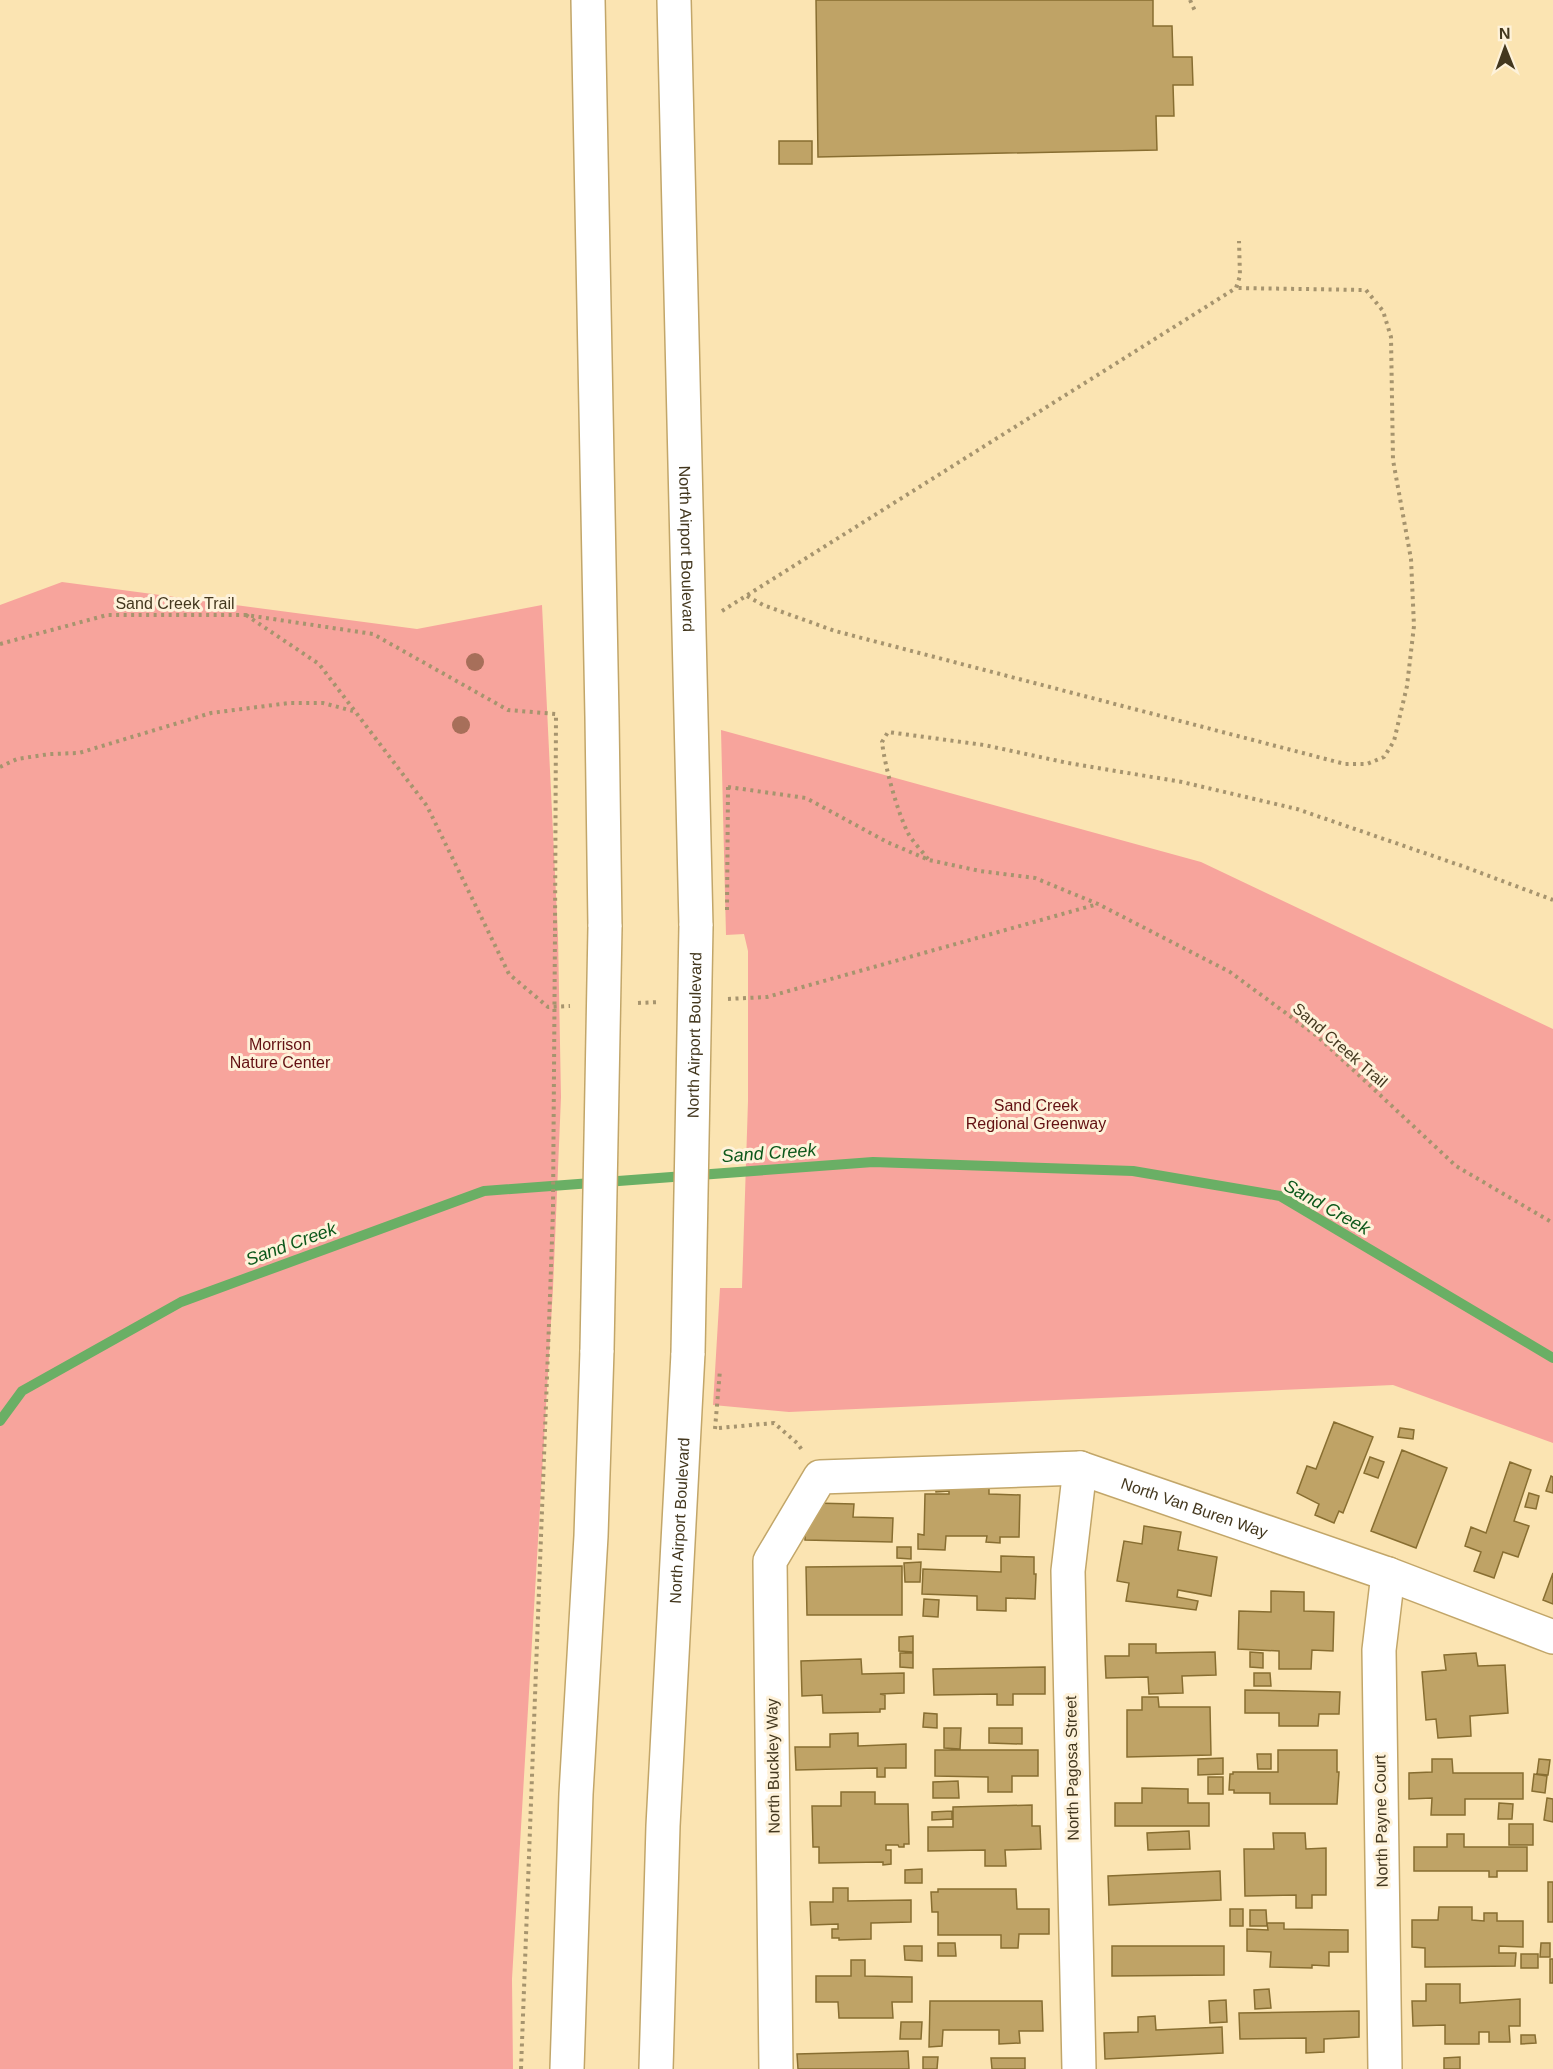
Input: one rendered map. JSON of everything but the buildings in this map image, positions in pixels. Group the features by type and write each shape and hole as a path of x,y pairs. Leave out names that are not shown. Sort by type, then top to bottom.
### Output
{"main road":[{"path":"567,2069 576,1794 591,1536 605,927 588,0"},
{"name":"North Airport Boulevard","path":"656,2069 663,1826 688,1353 696,926 674,0"},
{"name":"North Van Buren Way","path":"820,1477 1080,1468 1388,1574 1553,1637"},
{"name":"North Pagosa Street","path":"1079,2069 1068,1571 1080,1468"},
{"name":"North Buckley Way","path":"776,2069 770,1561 820,1477"},
{"name":"North Payne Court","path":"1385,2069 1379,1650 1388,1574"}],"path":[{"path":"1190,0 1196,11"},
{"path":"1236,288 1240,276 1239,241"},
{"path":"722,611 1236,288 1366,290 1383,310 1391,338 1393,460 1411,559 1414,626 1404,697 1394,741 1384,757 1367,764 1345,765 836,631 764,605 747,596"},
{"name":"Sand Creek Trail","path":"0,644 107,615 246,615 373,634 508,710 556,714 553,1210 521,2069"},
{"path":"0,767 17,759 79,753 210,713 289,703 323,704 354,711"},
{"path":"929,860 908,834 893,790 884,760 882,742 888,732 984,745 1068,763 1182,782 1297,809 1553,900"},
{"name":"Sand Creek Trail","path":"728,787 806,798 887,842 929,860 980,871 1035,878 1098,904 1230,972 1317,1036 1456,1166 1553,1223"},
{"path":"715,1429 774,1423 797,1443"}],"green space":[{"name":"Morrison Nature Center","path":"62,582 417,629 542,605 558,936 561,1097 553,1288 512,1979 513,2069 0,2069 0,605"},
{"name":"Sand Creek Regional Greenway","path":"721,730 1201,862 1553,1029 1553,1443 1393,1385 789,1412 713,1405 720,1288 742,1288 748,1101 748,951 744,934 726,935"}],"waterway":[{"name":"Sand Creek","path":"0,1421 22,1391 181,1302 484,1191 873,1162 1133,1171 1280,1196 1553,1358"}]}
